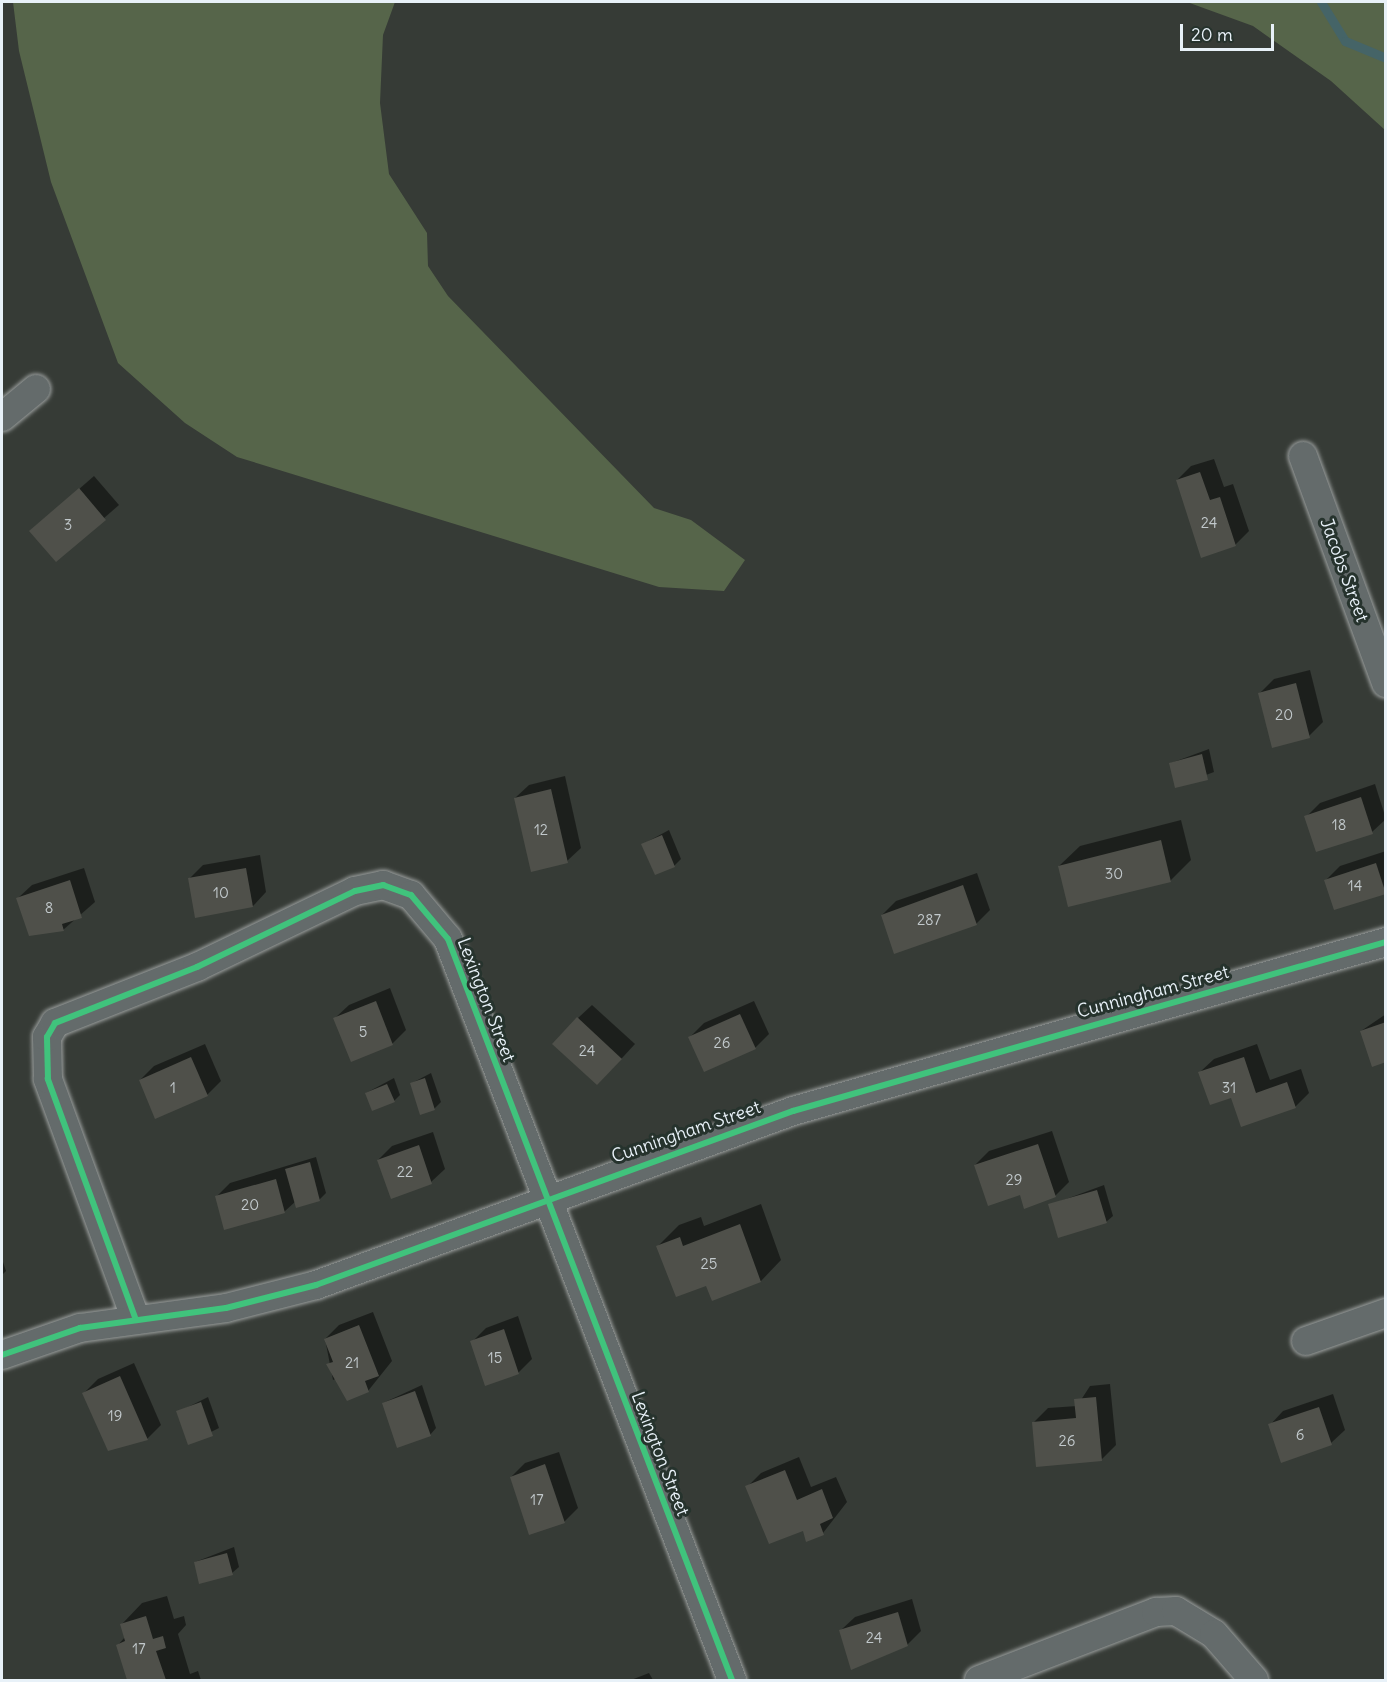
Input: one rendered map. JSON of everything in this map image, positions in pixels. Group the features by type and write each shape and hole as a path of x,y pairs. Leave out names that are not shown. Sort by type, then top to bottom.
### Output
{"street":[{"path":"2,417 36,389"},
{"name":"Jacobs Street","path":"1303,456 1386,683"},
{"name":"Lexington Street","path":"136,1320 48,1078 47,1037 55,1023 74,1011 197,967 355,891 383,885 411,896 448,939 545,1198 732,1680"},
{"name":"Cunningham Street","path":"2,1355 80,1328 226,1308 316,1285 545,1198 885,1082 1386,942"},
{"path":"1306,1341 1386,1313"},
{"path":"979,1680 1156,1612 1197,1619 1254,1680"}],"green space":[{"path":"13,2 395,2 383,35 380,103 389,174 427,233 428,266 448,296 654,508 691,520 745,560 724,591 659,587 237,457 185,423 118,363 51,182 19,51"},
{"path":"1187,2 1385,2 1385,130 1331,81 1253,26"}],"building":[{"path":"1200,472 1210,500 1220,497 1236,546 1201,558 1176,480"},
{"path":"79,488 106,520 56,562 29,531"},
{"path":"1296,683 1310,738 1272,748 1258,693"},
{"path":"1202,754 1208,780 1175,788 1169,763"},
{"path":"551,789 568,863 531,872 514,798"},
{"path":"1361,797 1373,834 1316,852 1304,816"},
{"path":"662,835 675,867 655,875 641,844"},
{"path":"1161,840 1171,882 1068,907 1058,866"},
{"path":"1376,863 1386,894 1334,910 1324,880"},
{"path":"246,868 253,907 195,918 188,878"},
{"path":"70,880 82,918 62,924 64,931 29,936 16,898"},
{"path":"963,885 977,925 894,954 881,915"},
{"path":"376,1001 393,1045 351,1062 333,1018"},
{"path":"740,1014 756,1049 704,1072 688,1037"},
{"path":"577,1017 622,1059 597,1085 552,1044"},
{"path":"1386,1022 1386,1062 1372,1067 1360,1031"},
{"path":"191,1057 208,1096 155,1119 139,1080"},
{"path":"1244,1057 1256,1093 1287,1082 1296,1108 1241,1127 1231,1098 1210,1105 1198,1072"},
{"path":"425,1078 435,1110 420,1115 410,1083"},
{"path":"387,1084 395,1102 372,1111 365,1093"},
{"path":"1038,1144 1056,1197 1024,1209 1020,1195 988,1206 974,1165"},
{"path":"419,1145 432,1184 391,1199 377,1160"},
{"path":"310,1162 320,1201 296,1208 285,1169"},
{"path":"276,1179 285,1213 224,1230 215,1196"},
{"path":"1097,1190 1107,1223 1058,1238 1048,1204"},
{"path":"740,1224 761,1282 712,1301 706,1286 676,1297 656,1246 680,1237 683,1246"},
{"path":"359,1325 379,1376 365,1381 369,1392 347,1401 326,1364 333,1362 324,1339"},
{"path":"504,1329 519,1374 485,1386 470,1341"},
{"path":"120,1376 148,1440 108,1451 82,1393"},
{"path":"415,1391 431,1436 397,1448 382,1403"},
{"path":"1096,1397 1102,1461 1036,1467 1032,1422 1076,1418 1074,1399"},
{"path":"201,1402 213,1436 188,1445 176,1411"},
{"path":"1319,1407 1332,1445 1281,1463 1268,1424"},
{"path":"545,1464 565,1523 529,1535 510,1477"},
{"path":"785,1470 797,1500 822,1489 833,1518 820,1524 824,1535 806,1542 803,1531 769,1544 745,1486"},
{"path":"227,1553 233,1575 199,1584 194,1562"},
{"path":"898,1612 908,1646 851,1670 839,1630"},
{"path":"146,1616 153,1639 163,1636 166,1648 156,1651 166,1680 127,1680 116,1645 125,1641 120,1624"}],"waterway":[{"path":"1321,2 1345,41 1386,58"}],"cycle path":[{"path":"136,1320 48,1079 47,1037 55,1023 197,967 355,891 383,885 411,895 448,939 732,1680"},
{"path":"2,1355 80,1328 226,1308 316,1285 793,1111 1386,942"}]}
